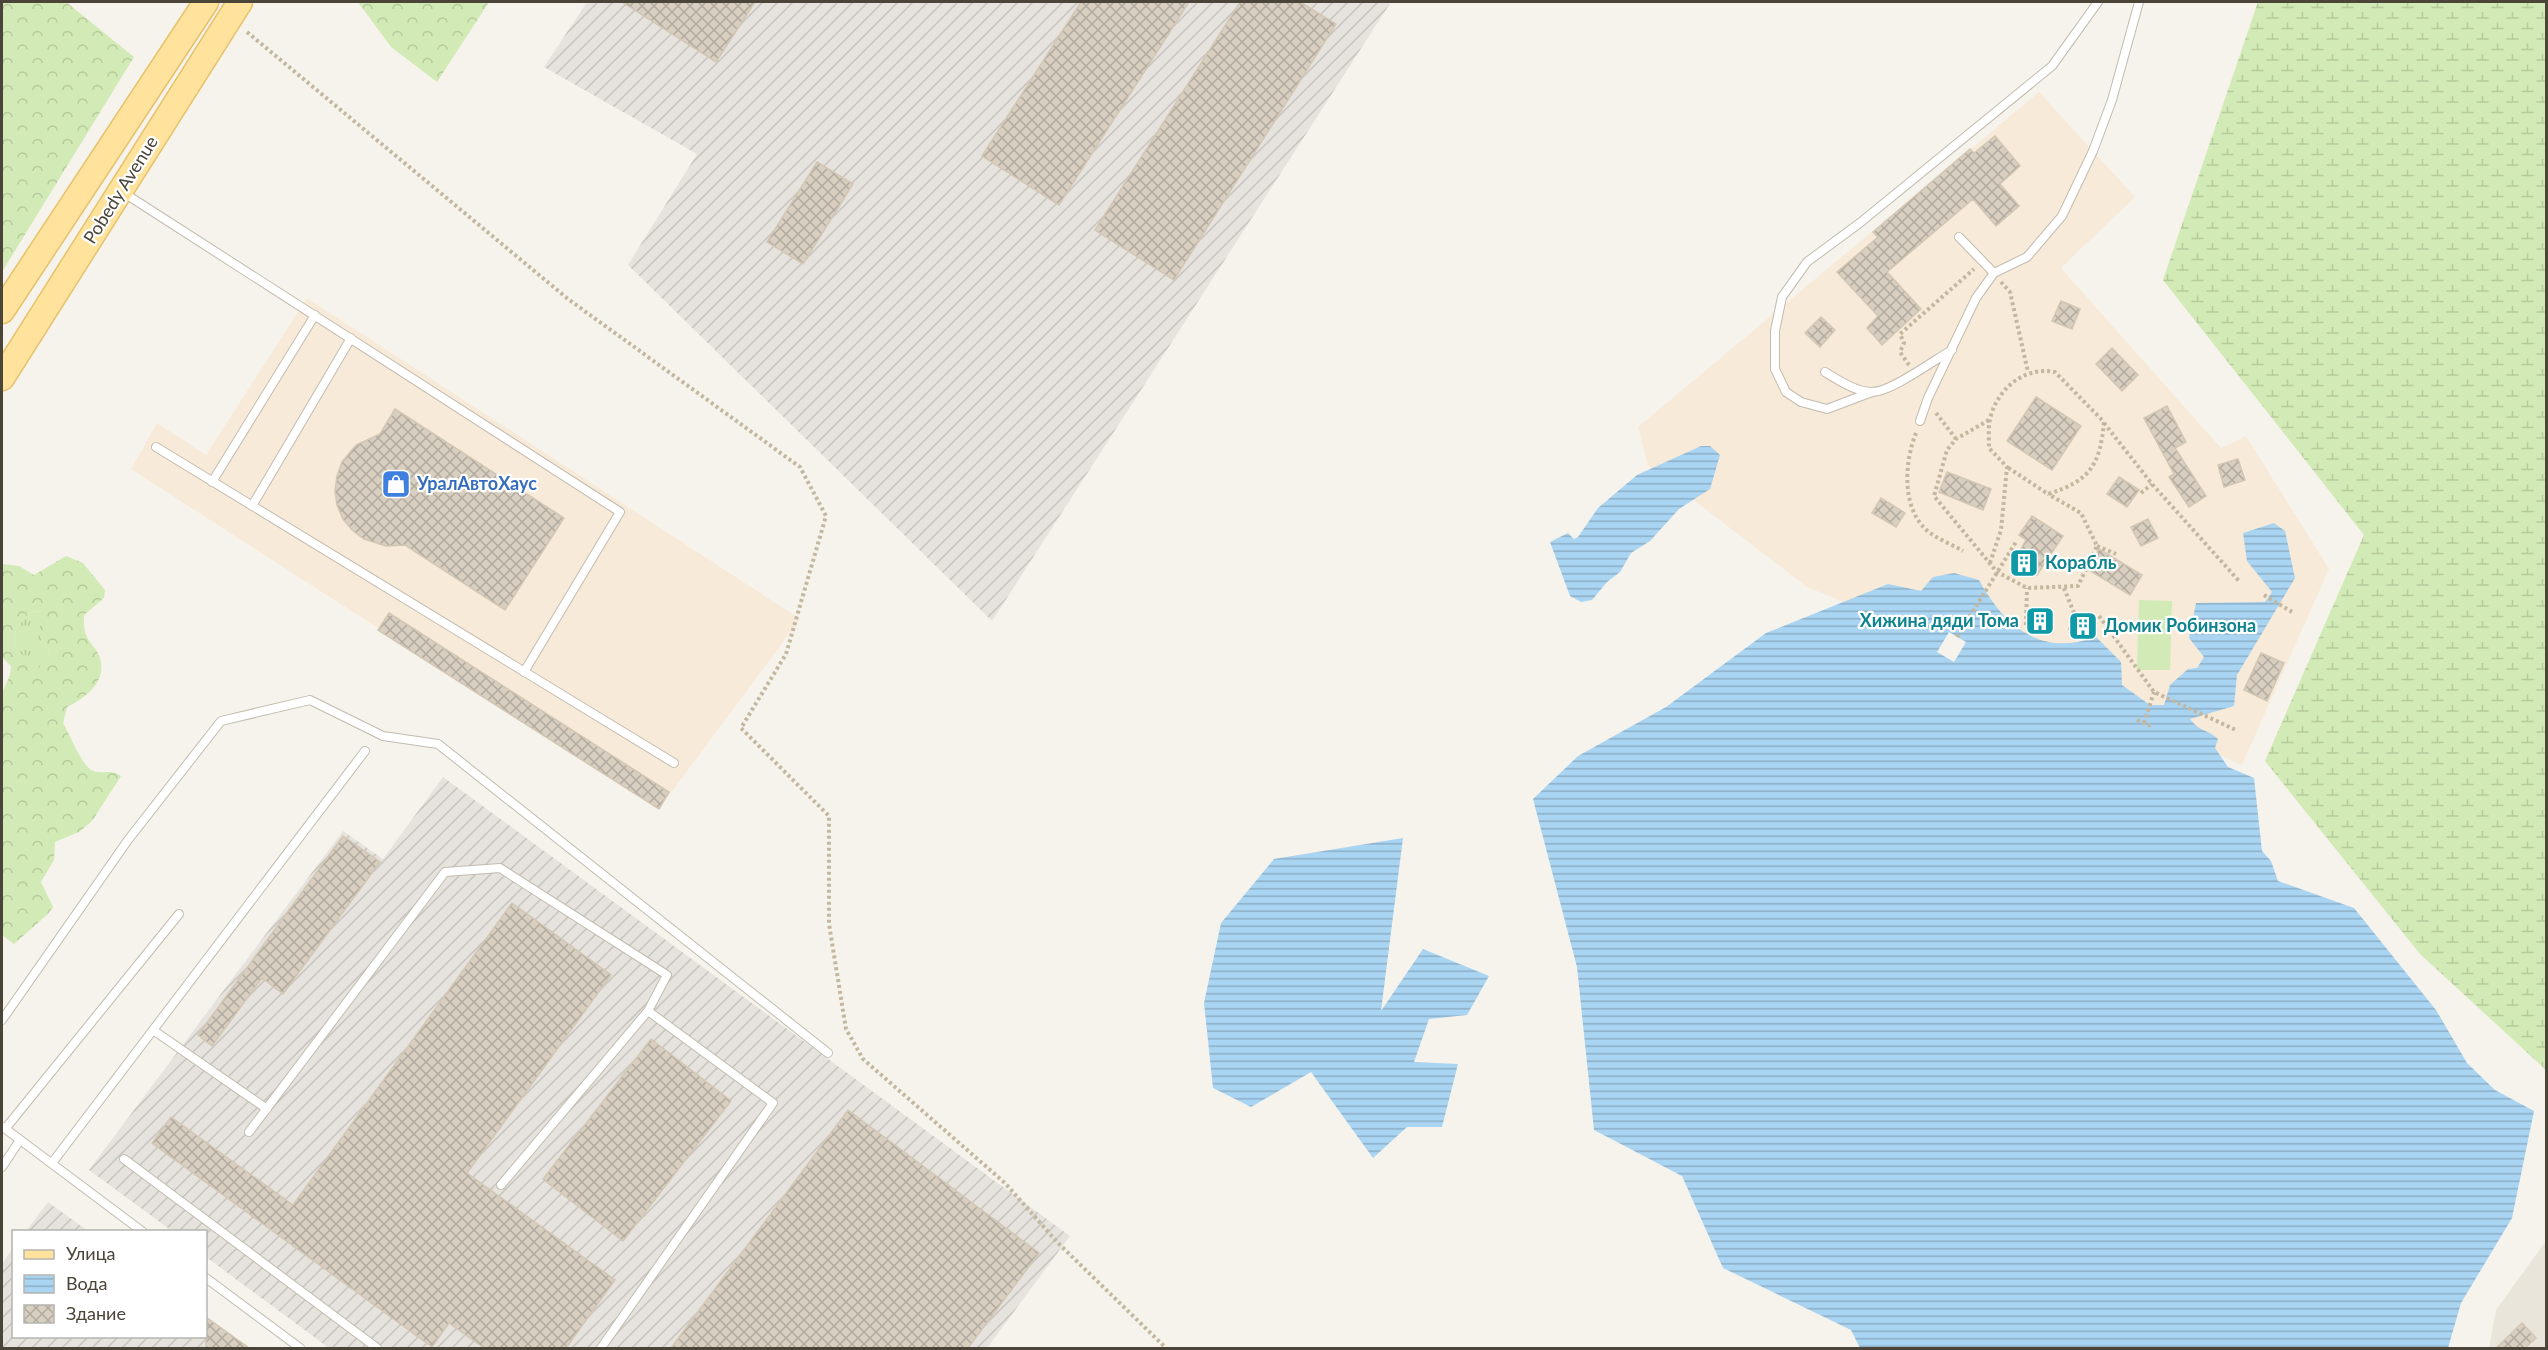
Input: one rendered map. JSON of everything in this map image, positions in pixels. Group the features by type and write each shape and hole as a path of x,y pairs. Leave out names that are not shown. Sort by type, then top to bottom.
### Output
{"main road":[{"name":"Pobedy Avenue","path":"2,311 206,2"},
{"name":"Pobedy Avenue","path":"2,378 235,10"}],"lane":[{"path":"1952,350 1890,387 1827,409 1801,402 1786,392 1775,369 1776,331 1782,297 1807,261 1861,222 2052,66 2098,2"},
{"path":"1920,421 1928,398 1976,298 1994,273 2027,257 2062,216 2093,151 2112,99 2139,2"},
{"path":"121,190 620,512 524,672"},
{"path":"1959,237 1994,273"},
{"path":"212,482 315,315"},
{"path":"252,506 351,338"},
{"path":"1825,372 1851,387 1872,392"},
{"path":"156,447 674,763"},
{"path":"2,1020 128,840 221,721 310,700 383,736 438,744 828,1053"},
{"path":"52,1163 365,751"},
{"path":"249,1132 446,872 500,868 667,975 648,1011 501,1185"},
{"path":"140,1230 3,1128 179,914"},
{"path":"602,1348 773,1103 648,1011"},
{"path":"153,1030 267,1109"},
{"path":"2,1167 20,1140"},
{"path":"124,1159 377,1348"},
{"path":"207,1279 300,1348"}],"path":[{"path":"235,10 568,299 800,467 826,516 786,654 741,728 829,816 829,924 846,1029 863,1059 1005,1184 1058,1243 1166,1348"},
{"path":"1994,273 2010,292 2028,372"},
{"path":"2116,554 2097,546 2081,513 2007,467 1989,448 1989,420 1999,396 2008,385 2028,372 2046,370 2055,372 2104,422 2152,484 2239,581"},
{"path":"1989,420 1956,439 1947,450 1934,496 1997,572 2027,588 2078,586 2097,546"},
{"path":"1920,421 1910,447 1907,486 1911,507 1917,519 1929,532 1964,551"},
{"path":"2048,494 2066,488 2094,465 2101,449 2104,422"},
{"path":"1990,563 2001,530 2007,467"},
{"path":"2141,493 2152,484"},
{"path":"1957,637 2016,542"},
{"path":"2026,625 2027,588"},
{"path":"2064,588 2074,613 2069,633"},
{"path":"2265,595 2292,612"},
{"path":"2099,616 2154,692 2236,730"},
{"path":"2144,723 2154,692"},
{"path":"2137,720 2151,726"}],"shaded area":[{"path":"587,2 1391,2 992,621 628,265 697,154 544,67"},
{"path":"2039,92 2135,197 2061,268 2221,448 2246,436 2329,569 2242,765 1807,587 1648,465 1638,427"},
{"path":"307,298 800,619 659,809 131,469 157,423 206,455"},
{"path":"443,777 1070,1236 987,1348 329,1348 207,1258 207,1230 171,1230 89,1170 343,831 383,859"},
{"path":"48,1202 87,1230 27,1230"},
{"path":"2546,1241 2546,1348 2489,1348 2496,1310"},
{"path":"12,1249 12,1338 207,1338 207,1318 249,1348 2,1348 2,1264"}],"green space":[{"path":"2,2 66,2 134,57 2,272"},
{"path":"358,2 489,2 437,82 391,47"},
{"path":"2258,2 2546,2 2546,1070 2420,954 2265,761 2364,535 2163,280"},
{"path":"66,556 83,563 105,590 104,598 84,615 87,638 101,662 100,677 86,695 67,707 63,723 89,768 97,772 113,772 121,776 92,821 79,832 55,842 54,860 41,882 53,907 14,944 2,935 2,693 10,675 11,666 2,657 2,564 19,566 34,575","holes":["31,611 40,612 40,637 50,652 37,671 14,646 16,628"]},
{"path":"2139,600 2172,601 2170,670 2137,670"},
{"path":"31,611 40,612 40,637 50,652 37,672 14,646 16,628"}],"water":[{"path":"1701,446 1710,446 1720,455 1710,489 1679,509 1650,541 1631,553 1620,572 1607,582 1592,600 1581,602 1570,596 1550,542 1568,533 1574,539 1578,537 1598,508 1637,475"},
{"path":"2274,523 2285,531 2295,578 2237,675 2234,706 2190,719 2218,739 2215,748 2228,767 2254,778 2262,851 2271,861 2278,881 2354,908 2436,1010 2467,1063 2495,1090 2534,1111 2512,1218 2461,1303 2448,1348 1860,1348 1851,1330 1723,1268 1682,1176 1594,1130 1577,967 1533,799 1578,756 1666,707 1766,633 1888,584 1921,591 1933,577 1954,573 1979,580 2001,612 2027,634 2058,643 2076,642 2096,637 2121,662 2122,685 2150,705 2164,705 2170,685 2188,669 2197,668 2204,657 2189,638 2196,603 2265,602 2272,592 2247,561 2243,533"},
{"path":"1403,838 1381,1011 1423,949 1489,976 1467,1015 1429,1019 1414,1062 1458,1064 1442,1127 1407,1127 1373,1158 1311,1072 1251,1107 1213,1088 1204,1003 1221,923 1274,859"}],"pier":[{"path":"1949,632 1966,642 1954,662 1937,652"}],"building":[{"path":"622,2 755,2 716,62"},
{"path":"1081,2 1189,2 1059,205 982,156"},
{"path":"1240,2 1300,2 1336,24 1174,280 1095,230"},
{"path":"1995,136 2020,166 2000,184 2019,206 1996,226 1973,199 1887,272 1921,309 1882,345 1867,328 1878,316 1837,272 1878,237 1873,232 1970,149 1974,153"},
{"path":"817,162 853,184 803,264 767,242"},
{"path":"2061,301 2080,309 2072,329 2052,321"},
{"path":"1821,317 1835,330 1820,347 1805,333"},
{"path":"2112,348 2138,375 2122,391 2096,364"},
{"path":"2036,397 2081,426 2052,470 2007,441"},
{"path":"2167,406 2186,442 2175,448 2206,496 2189,507 2169,477 2174,474 2144,418"},
{"path":"395,409 564,518 505,610 405,545 386,546 364,539 343,519 337,505 335,491 342,462 356,445 380,434"},
{"path":"2238,459 2245,480 2224,487 2218,465"},
{"path":"1947,472 1991,489 1983,510 1939,492"},
{"path":"2119,477 2139,490 2127,507 2107,494"},
{"path":"1881,498 1905,513 1896,527 1872,513"},
{"path":"2032,516 2063,536 2037,575 2026,575 2011,566 2026,540 2019,535"},
{"path":"2148,519 2158,538 2141,546 2131,527"},
{"path":"2099,549 2142,575 2130,595 2087,569"},
{"name":"Хижина дяди Тома","path":"2032,611 2050,613 2048,630 2031,628"},
{"path":"389,613 669,792 659,809 378,630"},
{"name":"Домик Робинзона","path":"2078,613 2095,618 2088,638 2072,633"},
{"path":"2261,653 2284,663 2267,701 2244,690"},
{"path":"343,836 380,862 283,994 262,978 212,1046 198,1035"},
{"path":"512,903 611,975 467,1173 615,1280 566,1348 484,1348 449,1323 432,1347 152,1143 171,1117 293,1205"},
{"path":"651,1039 731,1101 623,1241 543,1179"},
{"path":"848,1110 1039,1253 968,1348 671,1348"},
{"path":"207,1318 249,1348 206,1348"},
{"path":"2522,1323 2536,1338 2525,1348 2496,1348"}],"place":[{"name":"УралАвтоХаус","path":"396,484"},
{"name":"Корабль","path":"2024,563"},
{"name":"Хижина дяди Тома","path":"2040,621"},
{"name":"Домик Робинзона","path":"2083,626"}]}
